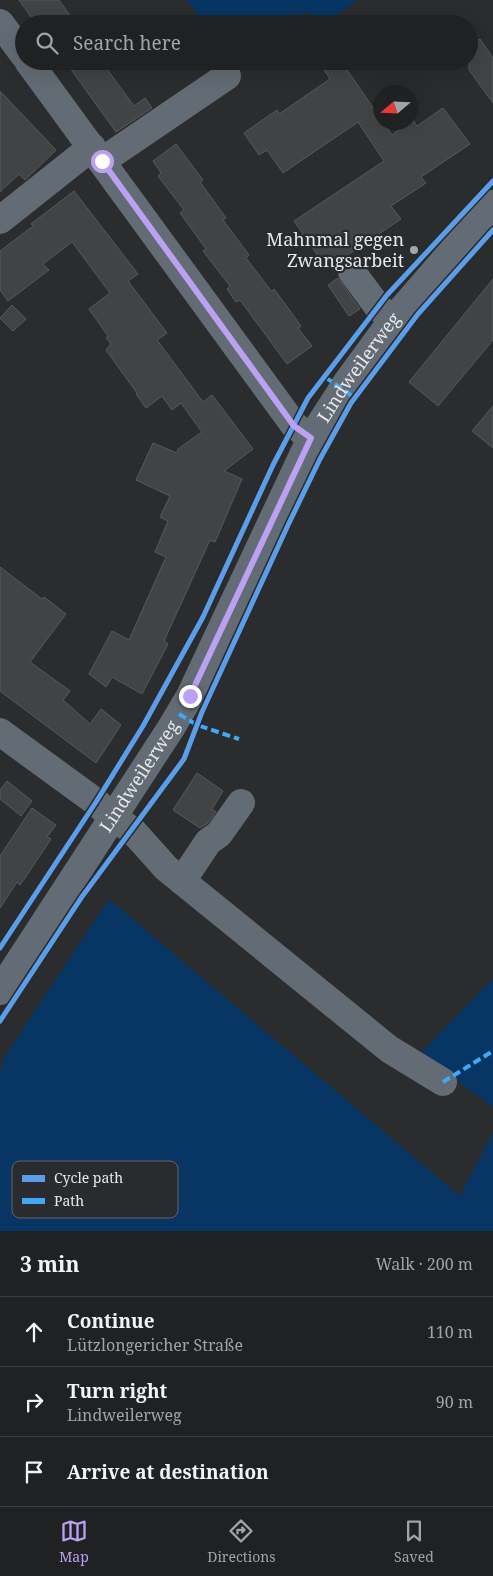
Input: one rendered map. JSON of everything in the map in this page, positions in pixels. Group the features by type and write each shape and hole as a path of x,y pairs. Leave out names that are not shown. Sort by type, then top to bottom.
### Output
{"street":[{"path":"0,23 15,43"},
{"path":"35,70 294,426 311,438"},
{"path":"0,220 97,154 227,76"},
{"name":"Lindweilerweg","path":"0,991 190,696 311,438 347,382 393,320 493,204"},
{"path":"352,272 378,307 393,320"},
{"path":"0,732 132,830 166,868 389,1049 444,1082"},
{"path":"182,881 208,842 219,834 241,803"}],"shaded area":[{"path":"187,0 358,0 336,15 310,15 307,11 301,15 198,15"},
{"path":"109,899 460,1196 493,1132 493,1231 0,1231 0,1076 3,1059"},
{"path":"493,978 493,1107 420,1054"}],"building":[{"path":"19,0 59,0 70,15 30,15"},
{"path":"480,39 493,58 493,103 469,70 478,70 478,40"},
{"path":"71,70 108,70 134,106 145,98 152,108 116,132"},
{"path":"324,70 347,70 373,108 373,130 389,130 392,135 399,130 418,130 418,125 443,108 470,144 421,177 426,183 391,206 401,219 327,269 294,221 384,161 358,122 283,173 267,150 259,155 244,133 277,110 279,114 330,79"},
{"path":"0,91 56,150 25,180 19,174 0,192"},
{"path":"176,144 203,180 200,182 226,218 223,220 249,255 246,258 272,292 274,289 301,326 298,328 312,346 287,364 240,300 236,302 227,289 230,286 203,251 206,249 180,213 184,210 158,176 161,173 153,161"},
{"path":"74,191 138,274 128,281 167,333 157,340 203,402 212,395 253,449 224,471 242,479 215,542 210,540 164,641 168,644 142,694 112,677 106,687 89,674 112,631 129,640 166,557 155,552 168,521 160,517 170,496 136,480 153,443 177,453 178,449 202,432 181,403 172,410 162,396 146,408 136,394 106,350 111,344 106,338 108,336 89,309 110,293 72,242 43,264 49,270 8,301 0,290 0,251"},
{"path":"338,278 360,309 349,316 328,285"},
{"path":"493,279 493,340 438,406 409,382"},
{"path":"12,305 26,319 13,331 0,318"},
{"path":"493,406 493,448 472,431"},
{"path":"0,567 42,599 44,597 66,614 30,662 70,691 63,700 90,724 101,709 121,725 96,763 0,691"},
{"path":"197,773 223,791 212,809 216,812 208,823 200,828 173,810"},
{"path":"7,781 32,801 21,816 0,799 0,790"},
{"path":"32,808 56,825 47,837 51,839 29,872 20,885 17,882 0,908 0,856"}],"marked path":[{"path":"325,377 355,398"},
{"path":"179,714 197,725 239,739"},
{"path":"443,1082 493,1051"}],"cycle path":[{"path":"0,948 96,802 143,726 203,617 273,465 308,398 387,295 493,181"},
{"path":"0,1021 81,898 184,759 202,712 289,523 320,459 351,403 418,314 493,230"}],"place":[{"name":"Mahnmal gegen Zwangsarbeit","path":"414,250"}],"route":[{"path":"102,161 294,426 311,438 190,696"}]}
